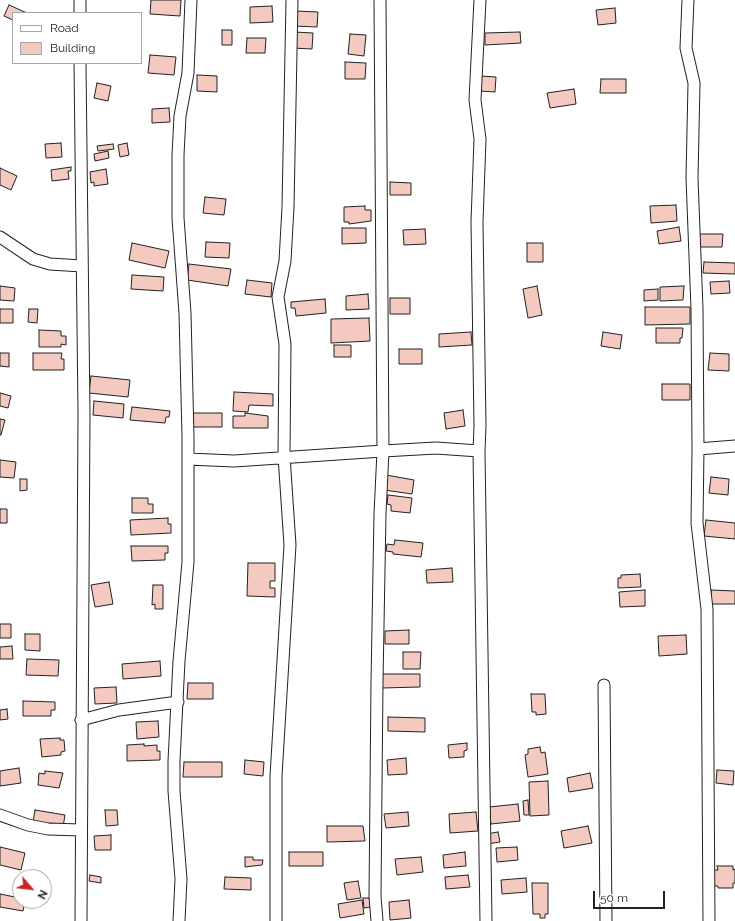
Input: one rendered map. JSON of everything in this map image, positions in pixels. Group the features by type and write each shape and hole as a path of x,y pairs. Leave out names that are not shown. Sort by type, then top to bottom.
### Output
{"street":[{"path":"80,0 80,12"},
{"path":"179,921 181,879 174,791 174,761 188,562 188,459 185,313 178,218 178,155 180,116 188,73 191,0"},
{"path":"276,921 276,776 290,545 284,456 285,344 278,297 285,261 288,207 292,0"},
{"path":"377,921 375,896 377,682 380,514 383,451 380,0"},
{"path":"480,0 475,100 480,139 477,222 486,921"},
{"path":"688,0 686,48 694,83 692,178 697,309 697,523 707,609 709,921"},
{"path":"80,64 84,421 80,921"},
{"path":"0,236 34,259 50,264 82,266"},
{"path":"698,449 735,446"},
{"path":"188,459 234,460 436,448 479,451"},
{"path":"604,685 606,921"},
{"path":"82,720 118,710 178,702"},
{"path":"0,815 28,825 48,829 81,830"}],"building":[{"path":"151,0 181,0 180,16 150,14"},
{"path":"9,5 25,12 12,12 12,20 4,16"},
{"path":"272,6 273,22 250,23 250,7"},
{"path":"615,8 616,23 598,25 596,10"},
{"path":"295,11 318,12 317,27 294,26"},
{"path":"222,30 232,30 232,45 222,45"},
{"path":"294,32 313,33 312,49 293,48"},
{"path":"520,32 521,43 485,45 485,33"},
{"path":"350,34 366,35 364,56 348,54"},
{"path":"247,38 266,38 265,53 246,53"},
{"path":"150,55 176,57 174,75 148,73"},
{"path":"345,62 366,63 365,79 345,79"},
{"path":"197,75 217,76 217,92 197,91"},
{"path":"481,76 496,77 495,92 480,91"},
{"path":"601,79 626,79 626,93 600,93"},
{"path":"97,83 111,86 108,101 94,98"},
{"path":"574,89 576,104 550,108 547,93"},
{"path":"169,108 170,122 152,123 152,109"},
{"path":"61,143 62,157 46,158 45,144"},
{"path":"127,143 129,155 120,157 118,145"},
{"path":"113,144 114,149 98,151 97,146"},
{"path":"108,151 109,158 95,161 94,154"},
{"path":"71,167 71,171 68,171 69,179 52,181 51,170"},
{"path":"0,168 17,176 11,190 0,185"},
{"path":"106,169 108,184 94,186 94,182 91,183 90,172"},
{"path":"390,182 411,183 411,195 390,195"},
{"path":"205,197 226,199 224,215 203,213"},
{"path":"676,205 677,221 651,223 650,206"},
{"path":"365,206 365,210 371,210 371,221 349,224 349,222 344,222 344,207"},
{"path":"679,227 681,241 659,244 657,231"},
{"path":"342,228 366,228 366,243 342,244"},
{"path":"425,229 426,244 404,245 403,230"},
{"path":"698,234 723,234 722,247 698,247"},
{"path":"206,242 230,243 229,258 205,257"},
{"path":"132,243 169,251 165,268 129,260"},
{"path":"527,243 543,243 543,262 527,262"},
{"path":"704,262 735,263 735,274 703,273"},
{"path":"189,264 231,269 228,286 187,280"},
{"path":"132,275 164,277 163,291 131,289"},
{"path":"247,280 272,283 271,297 245,294"},
{"path":"729,281 730,293 711,294 710,282"},
{"path":"0,286 15,288 14,301 0,300"},
{"path":"537,286 542,315 528,318 523,289"},
{"path":"684,286 683,300 660,301 660,287"},
{"path":"658,289 658,300 644,301 644,290"},
{"path":"368,294 369,309 346,310 346,296"},
{"path":"390,298 410,298 410,314 390,314"},
{"path":"325,299 326,313 296,316 295,308 291,308 291,302"},
{"path":"645,307 690,307 690,324 645,325"},
{"path":"0,309 13,309 13,323 0,323"},
{"path":"29,309 38,309 37,323 28,322"},
{"path":"369,318 370,341 331,343 331,319"},
{"path":"656,328 683,328 680,343 656,343"},
{"path":"39,330 61,331 61,336 66,336 66,345 61,344 61,347 39,347"},
{"path":"471,332 472,345 439,347 439,334"},
{"path":"603,332 622,335 620,349 601,346"},
{"path":"334,345 351,345 351,357 334,357"},
{"path":"399,349 422,349 422,364 399,364"},
{"path":"0,353 9,353 9,367 0,366"},
{"path":"33,353 62,353 61,359 64,359 64,370 33,370"},
{"path":"710,353 729,354 729,371 708,370"},
{"path":"91,376 130,380 128,397 89,393"},
{"path":"662,384 690,384 690,400 662,400"},
{"path":"234,392 273,394 273,406 249,405 248,412 233,411"},
{"path":"0,393 11,396 8,408 0,406"},
{"path":"94,401 124,404 123,418 93,415"},
{"path":"132,407 170,411 169,417 166,417 165,423 130,420"},
{"path":"463,410 465,426 446,429 444,413"},
{"path":"191,413 222,413 222,427 191,427"},
{"path":"245,413 268,416 268,428 233,428 233,416 245,416"},
{"path":"0,419 5,420 1,435 0,435"},
{"path":"0,460 16,462 14,478 0,477"},
{"path":"386,475 414,480 412,494 384,490"},
{"path":"711,477 729,479 728,495 709,493"},
{"path":"20,479 27,479 27,490 20,491"},
{"path":"388,495 412,498 410,513 391,511 391,505 387,504"},
{"path":"132,498 148,498 148,504 153,504 153,513 132,513"},
{"path":"0,509 7,509 7,523 0,523"},
{"path":"168,518 168,524 171,524 171,533 131,535 130,520"},
{"path":"706,520 735,523 735,539 704,536"},
{"path":"395,540 423,543 421,557 393,554 393,552 386,551 387,544 394,545"},
{"path":"131,546 168,546 168,553 165,553 165,560 132,561"},
{"path":"248,563 275,563 275,581 270,581 270,588 275,588 275,597 247,596"},
{"path":"452,568 453,582 427,583 426,570"},
{"path":"640,574 641,587 618,588 618,578 621,578 621,575"},
{"path":"109,582 113,604 95,607 91,585"},
{"path":"153,585 163,585 163,609 155,609 155,604 152,605"},
{"path":"645,590 645,606 620,607 619,592"},
{"path":"711,590 735,591 735,604 711,604"},
{"path":"0,624 11,624 11,638 0,638"},
{"path":"409,630 409,644 385,644 385,631"},
{"path":"25,634 40,634 40,651 25,650"},
{"path":"686,635 687,654 659,656 658,636"},
{"path":"12,646 13,659 0,659 0,647"},
{"path":"403,652 421,652 420,669 403,669"},
{"path":"27,659 59,660 58,676 26,675"},
{"path":"160,661 161,676 123,679 122,664"},
{"path":"382,674 420,674 420,687 382,688"},
{"path":"188,683 213,683 213,699 187,699"},
{"path":"116,687 117,703 95,704 94,688"},
{"path":"531,694 545,694 546,714 536,715 536,712 532,712"},
{"path":"23,701 55,702 55,710 51,710 51,716 23,716"},
{"path":"7,709 8,719 0,720 0,710"},
{"path":"388,717 425,718 425,732 388,731"},
{"path":"158,721 159,737 137,739 136,722"},
{"path":"60,738 60,740 64,740 65,751 61,752 61,755 42,757 40,739"},
{"path":"467,743 467,750 464,751 464,757 449,758 448,745"},
{"path":"144,744 144,746 157,745 157,751 160,751 160,760 127,761 127,745"},
{"path":"540,747 541,753 545,752 548,774 528,777 525,755 528,754 528,749"},
{"path":"406,758 407,774 388,775 387,760"},
{"path":"245,760 264,762 263,776 244,774"},
{"path":"184,762 222,762 222,777 183,777"},
{"path":"19,768 21,783 0,786 0,771"},
{"path":"717,770 734,771 733,785 716,783"},
{"path":"45,771 63,773 59,788 38,785 39,773 45,774"},
{"path":"590,773 593,788 569,792 567,778"},
{"path":"548,781 549,815 530,816 529,782"},
{"path":"528,800 529,815 524,815 523,801"},
{"path":"518,804 520,821 491,824 489,807"},
{"path":"35,810 65,815 63,827 33,822"},
{"path":"105,810 117,810 118,825 106,826"},
{"path":"408,812 409,826 386,828 384,814"},
{"path":"476,812 478,831 450,833 449,814"},
{"path":"327,826 363,826 365,841 327,842"},
{"path":"588,826 592,843 564,848 561,831"},
{"path":"498,832 500,842 487,844 486,834"},
{"path":"111,835 111,850 95,850 94,836"},
{"path":"0,847 25,853 21,869 0,865"},
{"path":"517,847 518,860 497,862 496,848"},
{"path":"289,852 323,852 323,866 289,866"},
{"path":"465,852 466,866 444,868 443,855"},
{"path":"245,857 253,857 253,860 263,860 262,865 245,867"},
{"path":"421,857 423,872 397,875 395,859"},
{"path":"717,866 733,866 733,870 735,869 735,883 733,883 733,888 718,888 718,886 714,886 714,870 718,870"},
{"path":"90,875 101,877 101,883 89,881"},
{"path":"468,875 470,887 446,889 445,877"},
{"path":"225,877 251,878 251,890 224,889"},
{"path":"526,878 527,892 502,894 501,880"},
{"path":"358,881 361,898 347,900 344,883"},
{"path":"532,883 548,883 548,914 545,914 545,918 540,918 540,914 533,914"},
{"path":"0,894 12,896 12,909 23,909 23,911 0,907"},
{"path":"363,898 369,898 371,907 364,908"},
{"path":"362,900 364,914 340,918 338,904"},
{"path":"409,900 411,918 390,920 389,902"}]}
